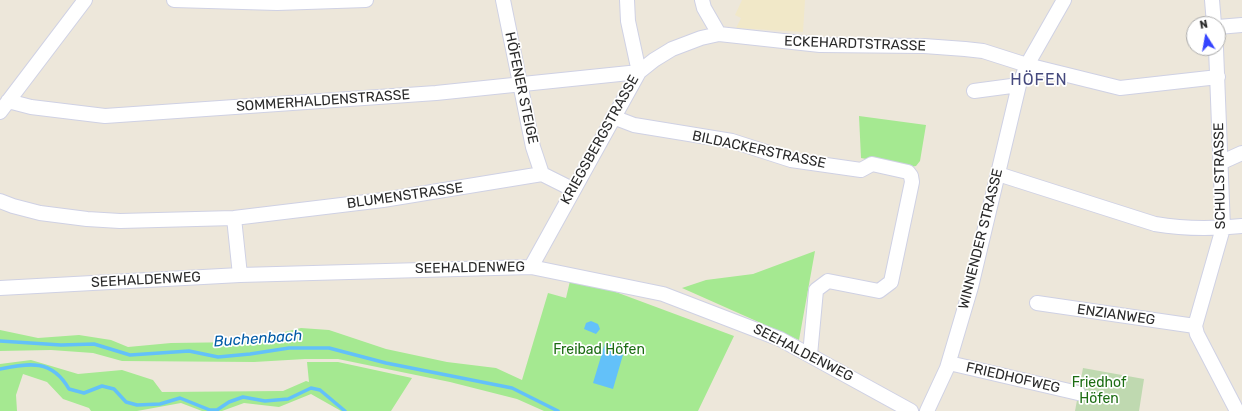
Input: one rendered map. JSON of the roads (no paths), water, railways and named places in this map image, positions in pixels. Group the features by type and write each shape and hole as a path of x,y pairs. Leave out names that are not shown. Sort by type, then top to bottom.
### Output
{"street":[{"path":"4,106 85,0"},
{"path":"174,0 277,3 366,0"},
{"name":"HÖFENER STEIGE","path":"503,0 533,147 542,174"},
{"path":"627,0 628,21 639,72"},
{"path":"702,0 704,8 719,34"},
{"name":"WINNENDER STRASSE","path":"927,411 949,363 971,287 1019,85 1027,65 1064,0"},
{"path":"1212,0 1213,16"},
{"path":"1226,26 1242,24"},
{"name":"KRIEGSBERGSTRASSE","path":"531,267 572,189 639,72 654,60 672,49 701,38 719,34"},
{"name":"ECKEHARDTSTRASSE","path":"719,34 820,45 929,46 983,51 1027,65 1120,88 1218,77"},
{"name":"SCHULSTRASSE","path":"1195,326 1223,228 1222,162 1217,56"},
{"name":"SOMMERHALDENSTRASSE","path":"4,106 104,116 436,93 639,72"},
{"path":"974,92 1019,85"},
{"name":"BILDACKERSTRASSE","path":"613,117 634,125 732,142 791,160 861,170 872,164 908,172 911,176 912,182 891,282 879,291 828,281 816,290 810,355"},
{"path":"1222,162 1242,152"},
{"path":"542,174 572,189"},
{"name":"BLUMENSTRASSE","path":"0,200 13,206 40,213 87,219 120,221 234,218 383,200 542,174"},
{"path":"998,174 1155,224 1172,227 1223,228 1242,226"},
{"path":"234,218 240,275"},
{"name":"SEEHALDENWEG","path":"0,288 240,275 531,267 663,294 759,329 810,355 911,411"},
{"name":"ENZIANWEG","path":"1036,303 1195,326"},
{"path":"1195,326 1197,334 1237,411"},
{"name":"FRIEDHOFWEG","path":"949,363 1078,393"}],"water":[{"path":"591,321 598,324 600,329 596,334 584,329 586,323"},
{"path":"605,343 625,348 613,389 593,383"}],"waterway":[{"name":"Buchenbach","path":"0,341 61,345 94,344 130,355 189,351 218,357 289,348 329,348 386,363 512,388 558,411"},
{"path":"0,369 21,365 47,368 55,372 69,389 84,393 102,386 114,389 126,402 137,405 160,404 180,398 210,410 217,410 229,402 243,397 265,401 288,399 311,388 320,390 345,411"}],"district":[{"name":"HÖFEN","path":"1039,80"}],"park label":[{"name":"Freibad Höfen","path":"599,350"},
{"name":"Friedhof Höfen","path":"1099,392"}]}
